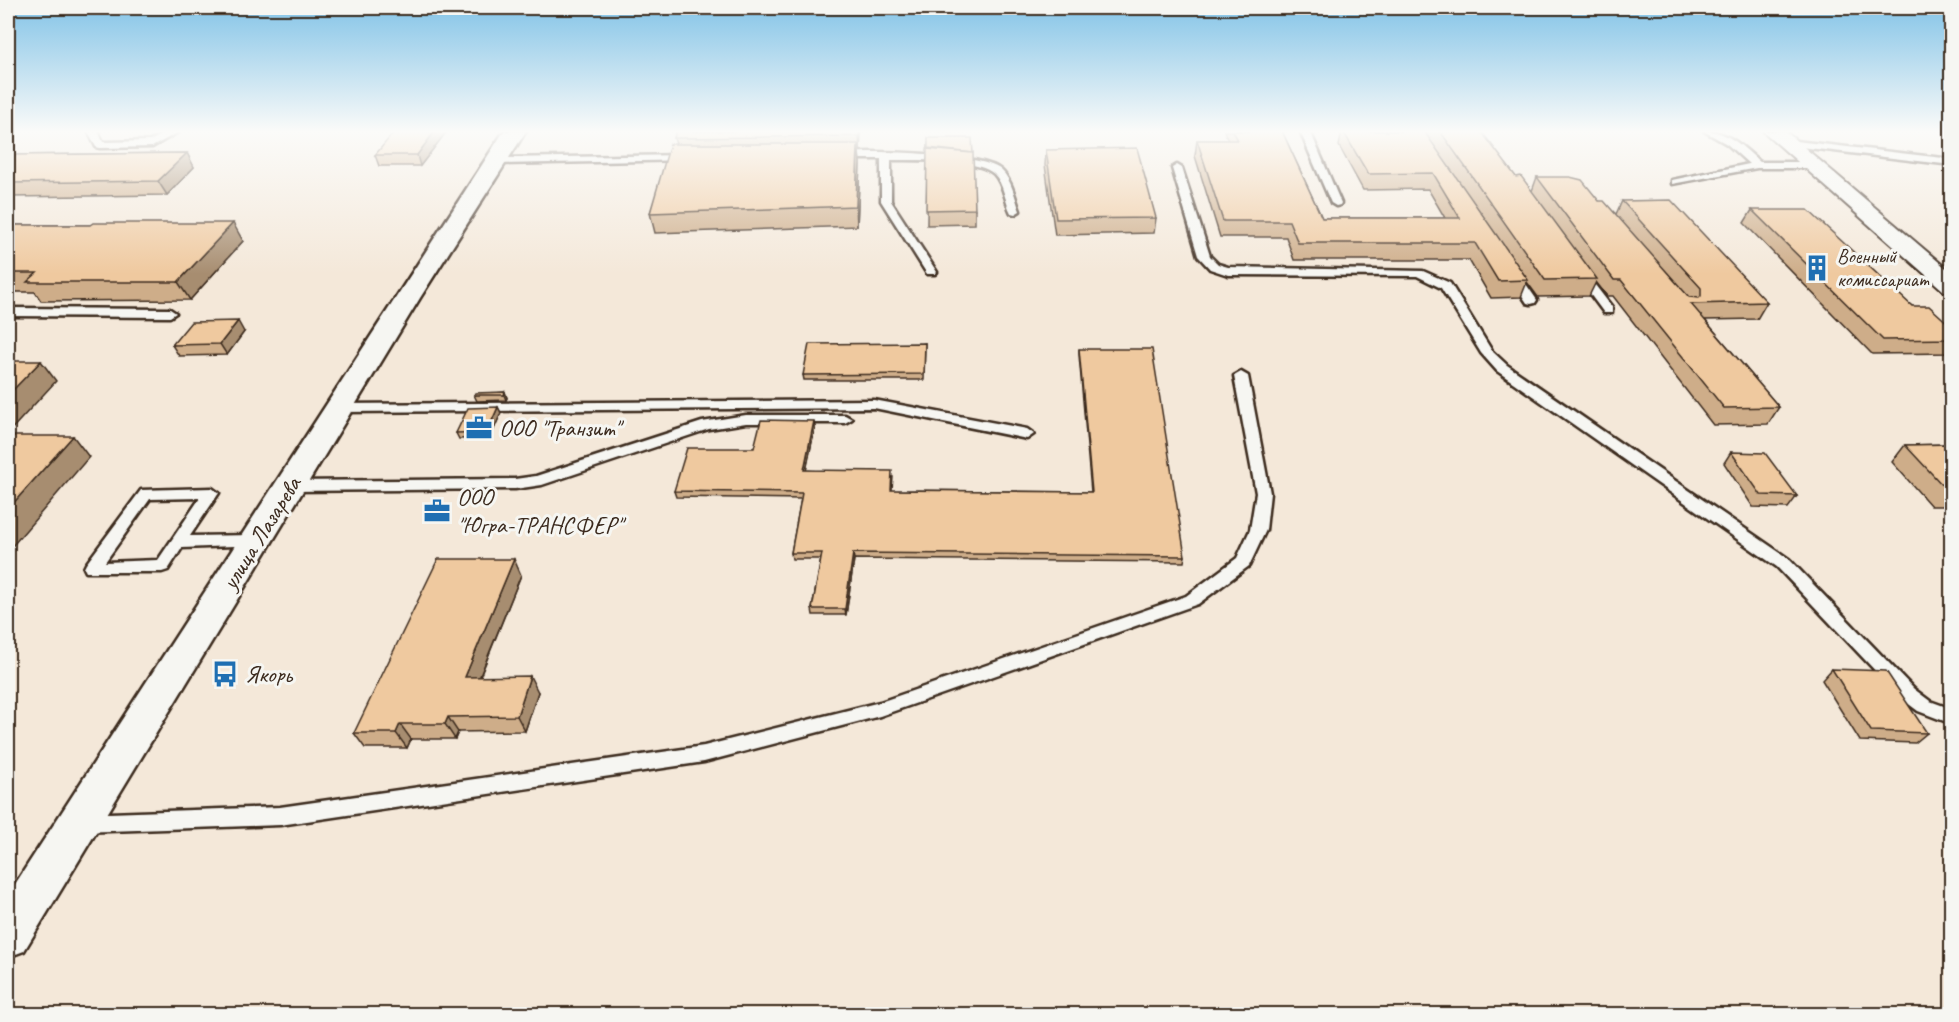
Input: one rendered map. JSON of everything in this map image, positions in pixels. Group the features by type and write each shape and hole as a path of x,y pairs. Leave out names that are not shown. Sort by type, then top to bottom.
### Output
{"main road":[{"name":"улица Лазарева","path":"8,935 485,179"}],"street":[{"path":"1828,179 1952,286"}],"lane":[{"path":"886,179 886,201 931,272"},
{"path":"1001,179 1015,211"},
{"path":"1181,179 1204,256 1209,264 1217,269 1419,273 1446,286 1487,353 1502,368 1783,563 1908,694 1924,706 1952,717"},
{"path":"1326,179 1336,203"},
{"path":"1676,182 1692,179"},
{"path":"1504,260 1531,300"},
{"path":"1572,262 1608,310"},
{"path":"8,312 170,313"},
{"path":"78,823 280,816 704,754 880,709 1192,600 1243,562 1258,530 1263,493 1241,375"},
{"path":"340,408 874,404 1027,434"},
{"path":"290,486 537,482 707,425 746,419 844,419"},
{"path":"212,493 178,542 162,566 92,568 146,494 212,493"},
{"path":"178,542 255,541"}],"shaded area":[{"path":"8,179 1951,179 1951,1014 8,1014"}],"building":[{"path":"8,179 160,179 158,181 8,183"},
{"path":"660,179 857,179 856,206 650,213"},
{"path":"927,179 974,179 975,209 926,210"},
{"path":"1050,179 1145,179 1156,218 1056,219"},
{"path":"1209,179 1304,179 1322,218 1460,218 1436,179 1457,179 1528,280 1498,281 1475,243 1298,243 1289,221 1223,221"},
{"path":"1474,179 1523,179 1597,279 1545,280"},
{"path":"1538,179 1582,180 1599,201 1604,201 1689,297 1699,298 1701,288 1622,201 1671,200 1767,302 1691,304 1779,407 1724,408 1621,280 1614,280"},
{"path":"1752,210 1808,210 1912,306 1929,306 1952,327 1952,339 1883,340"},
{"path":"93,223 233,223 178,282 27,282 37,273 8,273 8,225 90,225"},
{"path":"238,321 220,344 172,345 191,322"},
{"path":"925,343 924,374 803,375 809,344"},
{"path":"1079,349 1152,349 1185,556 853,553 845,609 812,609 822,553 791,553 802,493 674,491 687,448 754,448 761,420 814,421 804,470 892,471 891,490 1092,492"},
{"path":"8,361 41,361 8,395"},
{"path":"505,392 504,395 474,395 475,393"},
{"path":"498,407 487,432 456,433 468,408"},
{"path":"8,436 73,436 8,509"},
{"path":"1952,444 1952,489 1946,489 1905,445"},
{"path":"1731,452 1765,453 1797,496 1761,495"},
{"path":"438,559 514,559 465,677 530,676 517,716 448,717 445,724 400,724 396,733 354,733"},
{"path":"1832,669 1886,671 1927,733 1871,731"}],"place":[{"name":"Военный комиссариат","path":"1817,268"},
{"name":"ООО \"Транзит\"","path":"479,428"},
{"name":"ООО \"Югра-ТРАНСФЕР\"","path":"437,511"},
{"name":"Якорь","path":"225,674"}]}
